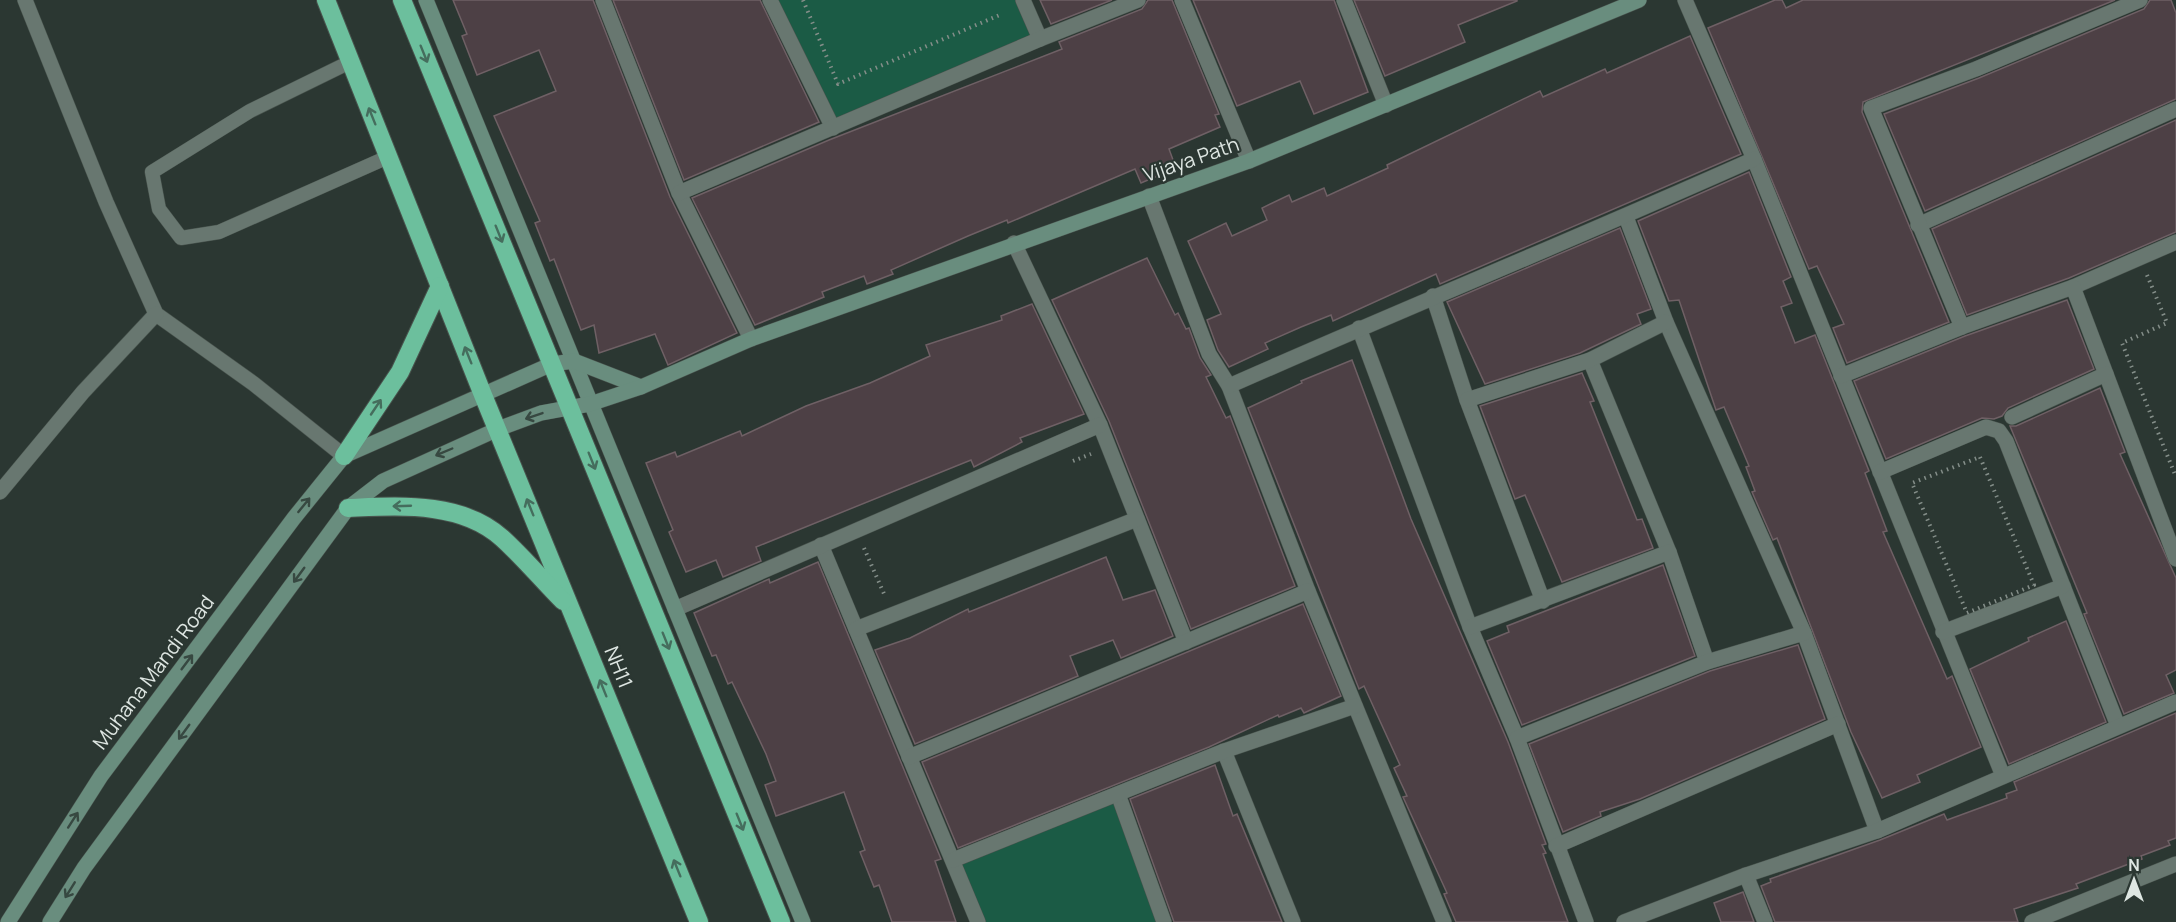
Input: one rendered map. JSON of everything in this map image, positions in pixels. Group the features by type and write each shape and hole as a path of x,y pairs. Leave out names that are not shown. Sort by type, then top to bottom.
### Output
{"highway":[{"name":"NH11","path":"326,0 483,395 699,922"},
{"path":"402,0 781,922"},
{"path":"344,456 400,372 440,286"},
{"path":"348,508 412,506 463,516 500,537 571,609"}],"street":[{"path":"25,0 106,202 156,314 254,384 344,456 552,364 574,361 641,387"},
{"path":"426,0 803,922"},
{"path":"603,0 679,193 751,339"},
{"path":"770,0 833,128"},
{"path":"1023,0 1040,39"},
{"path":"679,193 1040,39 1138,0"},
{"path":"1182,0 1249,161"},
{"path":"1344,0 1386,105"},
{"name":"Vijaya Path","path":"50,922 84,868 348,508 383,481 498,429 570,407 590,404 641,387 751,339 1014,243 1249,161 1639,0"},
{"path":"1685,0 1754,159 2002,776"},
{"path":"1962,327 1870,108 1976,69 2140,0"},
{"path":"1918,225 2176,109"},
{"path":"1229,386 1433,296 1626,217 1754,159"},
{"path":"1149,196 1209,354 1229,386 1308,591 1444,922"},
{"path":"1626,217 1666,322 1804,633 1877,831"},
{"path":"1841,376 1962,327 2073,287 2176,242"},
{"path":"1014,243 1100,425 1186,642"},
{"path":"2073,287 2173,542 2176,559"},
{"path":"1433,296 1467,400 1543,601"},
{"path":"0,491 82,392 156,314"},
{"path":"1467,400 1590,360 1666,322"},
{"path":"1359,328 1470,627 1517,738 1586,922"},
{"path":"1590,360 1669,552 1707,662"},
{"path":"2012,417 2106,374"},
{"path":"675,609 1100,425"},
{"path":"1880,472 1986,427 1999,430 2006,441 2118,726"},
{"name":"Muhana Mandi Road","path":"8,922 101,776 294,518 344,456"},
{"path":"856,629 1137,519"},
{"path":"821,545 978,922"},
{"path":"1470,627 1669,552"},
{"path":"1944,632 2063,586"},
{"path":"909,757 1308,591"},
{"path":"1517,738 1707,662 1804,633"},
{"path":"1624,922 1746,874 1877,831 2176,702"},
{"path":"953,860 1224,751 1355,706"},
{"path":"1556,846 1838,724"},
{"path":"1224,751 1293,922"},
{"path":"1118,795 1164,922"},
{"path":"2032,922 2176,864"},
{"path":"1746,874 1765,922"}],"lane":[{"path":"350,62 250,111 153,172 159,209 181,238 219,232 388,157"}],"path":[{"path":"803,0 838,84 1002,14"},
{"path":"2147,275 2167,323 2122,343 2176,477"},
{"path":"1069,463 1108,447"},
{"path":"1090,454 1094,464"},
{"path":"1980,457 2034,585 1967,613 1912,483 1980,457"},
{"path":"862,542 886,599"}],"green space":[{"path":"771,0 1023,0 1040,39 833,128"},
{"path":"1118,794 1171,922 978,922 953,860"}],"building":[{"path":"453,0 593,0 670,197 737,333 668,365 655,334 599,353 594,325 581,330 554,259 550,261 535,223 540,221 494,116 556,91 539,50 477,75 462,36 467,34"},
{"path":"613,0 760,0 819,122 684,180"},
{"path":"1040,0 1112,0 1051,24"},
{"path":"1148,0 1172,0 1219,114 1215,115 1220,127 1169,149 1176,168 1141,183 1135,169 1008,223 1007,220 968,236 891,270 893,274 867,284 864,276 822,292 824,297 755,325 692,198 829,140 1062,49 1059,42 1142,9"},
{"path":"1193,0 1334,0 1368,92 1314,114 1300,81 1237,106"},
{"path":"1354,0 1517,1 1458,25 1465,42 1385,76"},
{"path":"1775,0 1782,0 1786,8 1803,0 2115,0 1863,102 1862,112 1949,322 1847,363 1833,328 1844,324 1817,266 1809,269 1708,28"},
{"path":"2150,0 2171,0 2176,13 2176,99 1925,211 1884,114 1979,78 2144,9"},
{"path":"1690,36 1741,154 1440,284 1436,274 1333,321 1331,315 1301,327 1265,343 1268,349 1229,367 1218,350 1207,320 1221,314 1188,241 1226,223 1232,236 1267,220 1262,208 1289,195 1292,202 1324,188 1327,196 1388,168 1387,165 1540,91 1543,97 1605,69 1607,73"},
{"path":"2176,120 2176,232 2069,278 1967,315 1932,229"},
{"path":"1749,172 1791,277 1783,281 1792,303 1781,307 1795,343 1815,335 1869,471 1865,473 1887,531 1883,532 1947,679 1952,676 1981,747 1917,775 1920,782 1882,798 1851,732 1777,538 1773,540 1752,492 1755,491 1746,467 1749,466 1724,407 1716,410 1679,300 1669,301 1638,221"},
{"path":"1620,228 1651,309 1637,314 1641,324 1580,353 1485,384 1447,302"},
{"path":"1147,258 1175,315 1178,313 1186,329 1189,328 1200,358 1211,375 1206,377 1226,418 1230,416 1295,586 1191,629 1109,421 1052,300"},
{"path":"2067,300 2094,369 2008,408 2002,416 1994,419 1982,418 1886,459 1854,381 1965,336"},
{"path":"1032,304 1084,414 1020,438 1022,442 974,467 971,460 756,547 761,561 723,577 716,560 686,572 669,532 673,530 646,463 675,452 677,457 740,431 742,436 806,406 870,383 930,356 926,345 1002,320 1001,316"},
{"path":"1352,360 1411,519 1508,742 1546,844 1542,845 1546,853 1543,854 1568,922 1456,922 1444,894 1447,893 1403,797 1407,796 1394,768 1400,765 1364,686 1359,689 1248,408 1302,383 1301,381"},
{"path":"1582,373 1594,401 1590,402 1637,520 1642,519 1653,548 1562,582 1525,495 1515,499 1480,406"},
{"path":"2100,388 2125,452 2120,454 2176,578 2176,670 2166,675 2174,693 2124,714 2084,614 2087,613 2010,426 2016,426"},
{"path":"1106,557 1123,600 1155,590 1173,636 1121,658 1113,640 1070,656 1078,676 915,744 875,650 910,638 968,609 969,612"},
{"path":"818,562 941,859 935,861 956,922 892,922 879,885 874,887 860,852 865,850 844,792 776,816 765,785 776,781 766,754 732,682 728,684 716,655 712,656 694,613 769,579 770,583"},
{"path":"1663,565 1695,656 1522,725 1487,641 1509,632 1507,626"},
{"path":"1303,604 1341,696 1304,713 1301,708 1279,717 1278,715 1209,747 958,848 922,762"},
{"path":"2066,621 2106,722 2009,764 1970,669"},
{"path":"1798,645 1825,719 1640,799 1600,812 1601,816 1563,832 1529,744 1710,671"},
{"path":"2176,713 2176,838 2168,841 2170,845 2141,856 2142,859 2076,884 2078,888 2014,909 2018,922 1775,922 1761,886 1771,882 1770,879 1880,840 1944,814 1947,820 2007,798 2006,794 2017,790 2014,782"},
{"path":"1215,765 1233,816 1237,814 1282,922 1174,922 1130,799"},
{"path":"1743,892 1754,922 1721,922 1714,903"}]}
